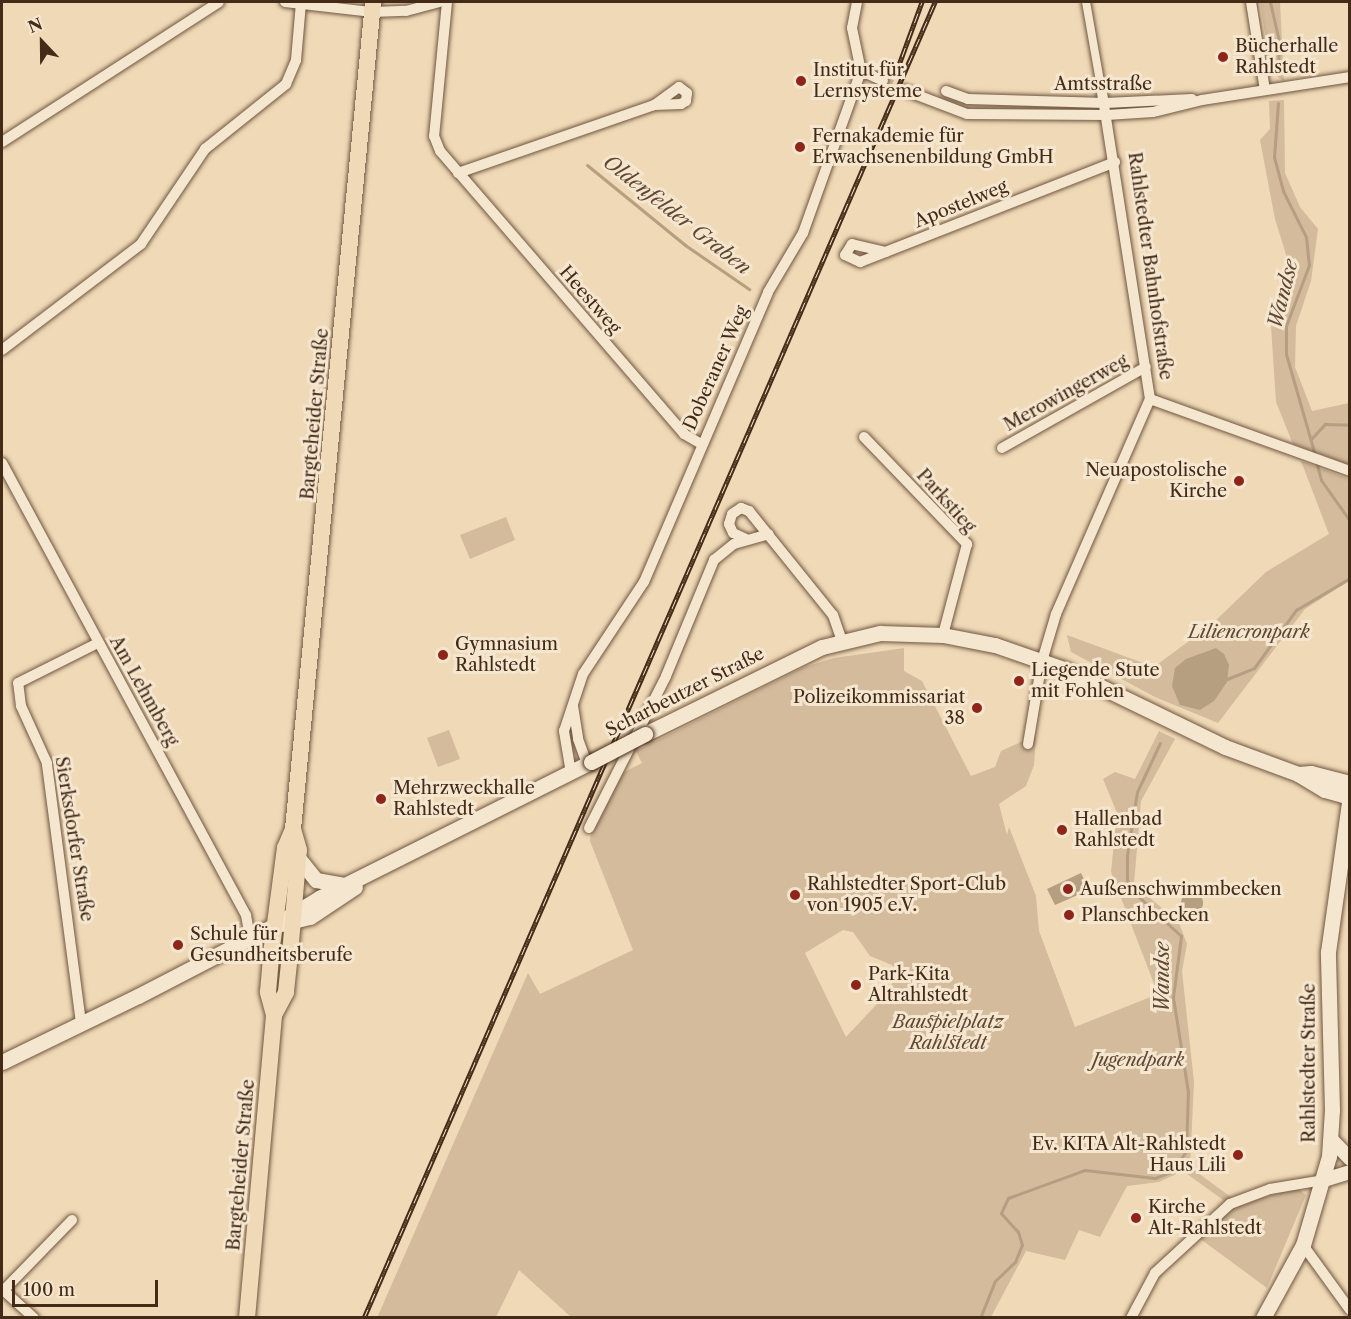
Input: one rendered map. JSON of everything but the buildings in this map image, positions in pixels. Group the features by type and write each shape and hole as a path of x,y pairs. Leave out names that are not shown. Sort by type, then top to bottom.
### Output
{"main road":[{"name":"Bargteheider Straße","path":"247,1317 274,1015 268,992 285,848 292,829 372,7"},
{"name":"Scharbeutzer Straße","path":"2,1062 294,916 343,885 366,877 804,653 842,641 880,633 943,635 1042,661"},
{"path":"1042,661 1225,747 1298,774 1307,783 1349,796"},
{"path":"1298,774 1311,772 1350,783"},
{"name":"Rahlstedter Straße","path":"1263,1317 1303,1245 1324,1180 1331,1138 1328,952 1349,796"},
{"name":"Bargteheider Straße","path":"274,1015 286,992 294,916 299,859 292,829"},
{"path":"299,859 316,880 343,885"},
{"name":"Scharbeutzer Straße","path":"294,916 319,912 366,877"}],"street":[{"path":"2,142 219,2"},
{"path":"285,2 406,11 439,2"},
{"name":"Heestweg","path":"447,2 434,136 440,151 684,434 701,444"},
{"path":"857,2 852,28 861,71 883,81"},
{"name":"Rahlstedter Bahnhofstraße","path":"1028,744 1042,661 1068,584 1150,399 1115,162 1086,2"},
{"path":"1251,2 1265,90"},
{"path":"2,350 141,244 205,149 286,84 296,60 301,3"},
{"name":"Doberaner Weg","path":"571,772 563,738 573,703 593,653 645,582 701,444 768,292 803,232 861,71"},
{"name":"Amtsstraße","path":"904,90 959,112 1008,113 1038,106 1107,115 1153,112 1202,100 1350,76"},
{"path":"946,92 968,99 1038,106"},
{"name":"Amtsstraße","path":"1038,106 1046,99 1202,100"},
{"path":"458,173 654,105"},
{"name":"Apostelweg","path":"886,252 1115,162"},
{"name":"Merowingerweg","path":"1002,448 1146,367"},
{"path":"1150,399 1350,471"},
{"name":"Parkstieg","path":"864,437 967,544 943,635"},
{"name":"Am Lehmberg","path":"2,463 246,915 250,938"},
{"path":"746,539 733,533 729,524 732,514 741,508 749,511 769,534 833,615 842,641"},
{"path":"589,828 666,676 714,560 746,539 769,534"},
{"name":"Sierksdorfer Straße","path":"81,1023 47,763 21,706 18,683 98,643"},
{"name":"Doberaner Weg","path":"573,703 578,739 589,763"},
{"path":"1331,1138 1350,1159"},
{"path":"1131,1317 1155,1273 1204,1224 1230,1204 1270,1189 1324,1180 1350,1172"},
{"path":"34,1317 2,1290 72,1220"},
{"path":"1303,1245 1350,1310"}],"green space":[{"path":"1260,2 1280,2 1284,81 1271,72"},
{"path":"1284,100 1285,173 1300,207 1318,229 1311,281 1296,326 1295,367 1312,411 1349,403 1349,465 1293,444 1276,402 1271,326 1289,264 1275,219 1260,140 1270,129 1269,101"},
{"name":"Liliencronpark","path":"1301,461 1349,479 1349,581 1305,609 1218,723 1155,697 1071,652 1067,635 1154,667 1212,624 1266,572 1329,534"},
{"path":"506,517 515,540 470,559 460,535"},
{"path":"904,648 904,671 922,681 971,776 995,767 1001,751 1036,735 1034,765 1026,786 999,804 1007,835 1009,827 1036,896 1039,931 1075,1027 1158,994 1111,872 1117,813 1103,779 1115,772 1135,779 1159,731 1175,739 1141,801 1134,884 1179,923 1187,944 1182,971 1194,1082 1190,1167 1232,1198 1226,1202 1183,1171 1159,1182 1127,1186 1100,1237 1079,1230 1065,1260 1026,1251 991,1317 571,1317 519,1270 496,1317 377,1318 528,973 540,994 633,950 590,841 591,830 622,773 642,763 636,751 804,667 834,658","holes":["843,930 853,932 870,956 892,965 896,972 890,990 846,1037 805,953"]},
{"path":"449,730 460,759 438,767 427,738"},
{"path":"1297,1188 1306,1195 1267,1288 1195,1235 1231,1207"}],"shaded area":[{"path":"1216,648 1224,654 1229,665 1227,682 1214,701 1200,710 1180,705 1172,686 1175,668 1186,659"},
{"name":"Außenschwimmbecken","path":"1081,873 1089,890 1055,905 1047,889"},
{"path":"1192,892 1200,895 1203,903 1200,911 1192,914 1184,911 1181,903 1184,895"}],"waterway":[{"name":"Wandse","path":"1270,2 1279,41 1278,72"},
{"name":"Wandse","path":"1278,103 1274,157 1283,191 1306,237 1309,265 1286,326 1286,354 1315,455"},
{"name":"Oldenfelder Graben","path":"587,165 685,245 749,289"},
{"path":"1311,439 1325,424 1350,425"},
{"name":"Wandse","path":"1316,461 1321,480 1350,521"},
{"name":"Wandse","path":"1227,679 1254,668 1296,610 1350,578"},
{"name":"Wandse","path":"980,1318 995,1281 1015,1262 1022,1245 1018,1232 1001,1213 1008,1198 1085,1170 1155,1178 1173,1171 1186,1151 1188,1092 1173,997 1181,936 1138,896 1127,880 1127,855 1137,792 1160,743"}],"tunnel":[{"path":"883,81 904,90"}],"railway":[{"path":"896,73 922,2"},
{"path":"364,1318 935,2"}],"place":[{"name":"Bücherhalle Rahlstedt","path":"1223,57"},
{"name":"Institut für Lernsysteme","path":"801,81"},
{"name":"Fernakademie für Erwachsenenbildung GmbH","path":"800,147"},
{"name":"Neuapostolische Kirche","path":"1239,481"},
{"name":"Gymnasium Rahlstedt","path":"443,655"},
{"name":"Liegende Stute mit Fohlen","path":"1019,681"},
{"name":"Polizeikommissariat 38","path":"977,708"},
{"name":"Mehrzweckhalle Rahlstedt","path":"381,799"},
{"name":"Hallenbad Rahlstedt","path":"1062,830"},
{"name":"Außenschwimmbecken","path":"1068,889"},
{"name":"Rahlstedter Sport-Club von 1905 e.V.","path":"795,895"},
{"name":"Planschbecken","path":"1069,915"},
{"name":"Schule für Gesundheitsberufe","path":"178,945"},
{"name":"Park-Kita Altrahlstedt","path":"856,985"},
{"name":"Ev. KITA Alt-Rahlstedt Haus Lili","path":"1238,1155"},
{"name":"Kirche Alt-Rahlstedt","path":"1136,1218"}],"park label":[{"name":"Bauspielplatz Rahlstedt","path":"948,1033"},
{"name":"Jugendpark","path":"1138,1060"}]}
